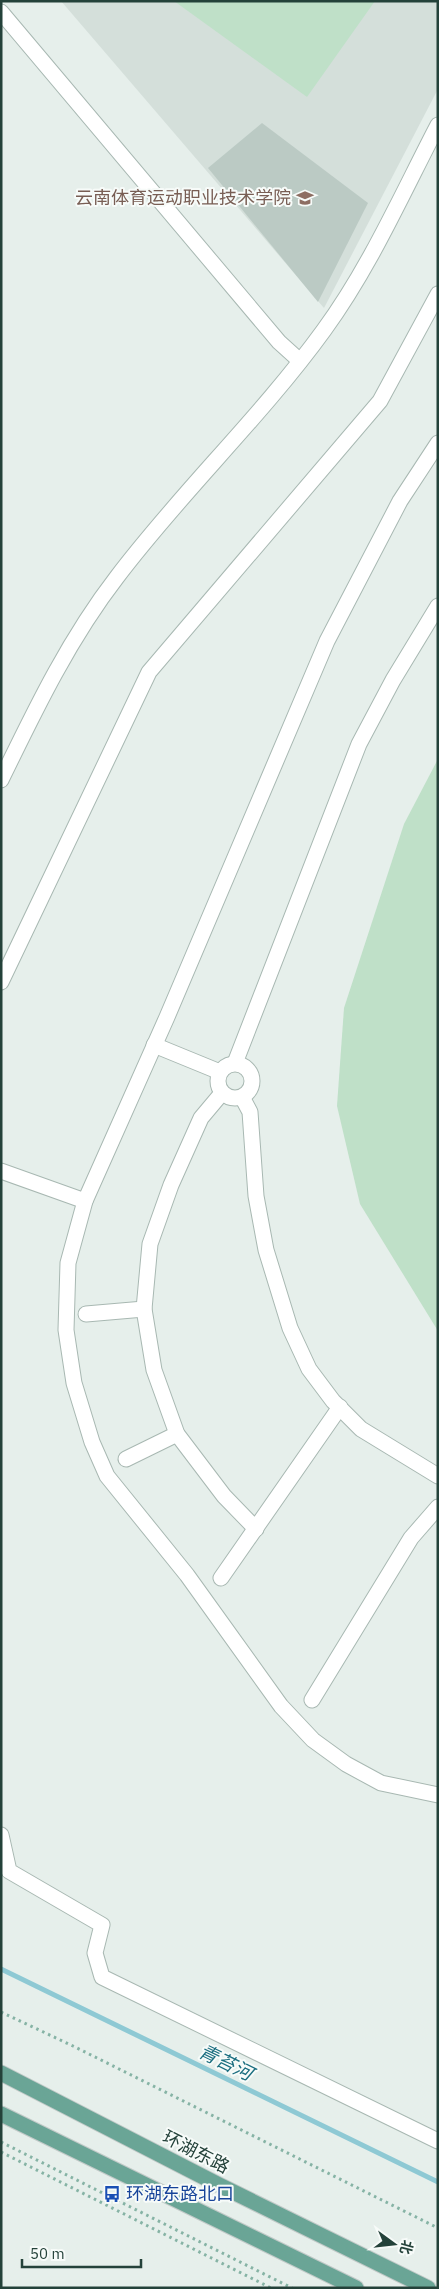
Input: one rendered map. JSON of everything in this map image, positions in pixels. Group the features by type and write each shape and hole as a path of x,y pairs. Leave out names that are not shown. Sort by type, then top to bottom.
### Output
{"main road":[{"name":"环湖东路","path":"1,2073 219,2185 428,2288"},
{"path":"1,2114 356,2288"}],"street":[{"path":"1,12 279,342 300,361"},
{"path":"1,780 34,714 89,616 117,576 300,361 351,290 438,125"},
{"path":"1,982 149,672 380,401 438,294"},
{"path":"438,443 400,502 326,641 154,1046 85,1201 68,1263 66,1330 74,1383 92,1442 108,1476 187,1576 282,1706 313,1740 346,1764 381,1783 438,1795"},
{"path":"235,1064 359,744 393,680 438,606"},
{"path":"154,1046 220,1072"},
{"path":"235,1064 248,1069 252,1075 251,1089 242,1097 233,1098 222,1092 218,1081 220,1072 229,1065 235,1064"},
{"path":"222,1092 201,1118 171,1185 150,1244 144,1309 154,1370 178,1434 224,1496 256,1529"},
{"path":"242,1097 250,1112 256,1196 266,1250 290,1328 308,1369 361,1429 438,1476"},
{"path":"1,1171 85,1201"},
{"path":"86,1314 144,1309"},
{"path":"221,1578 340,1407"},
{"path":"126,1459 178,1434"},
{"path":"312,1700 410,1538 438,1507"},
{"path":"1,1835 9,1872 102,1925 95,1953 102,1977 438,2141"}],"path":[{"path":"1,2012 438,2228"},
{"path":"1,2142 292,2288"},
{"path":"1,2152 272,2288"}],"shaded area":[{"name":"云南体育运动职业技术学院","path":"61,1 438,1 438,89 324,308"}],"green space":[{"path":"174,1 375,1 307,97"},
{"path":"438,759 438,1331 360,1204 337,1106 344,1008 404,824"}],"building":[{"path":"262,123 368,203 318,302 208,168"}],"waterway":[{"name":"青苔河","path":"1,1969 438,2182"}],"place":[{"name":"云南体育运动职业技术学院","path":"305,198"},
{"name":"环湖东路北口","path":"112,2194"}]}
